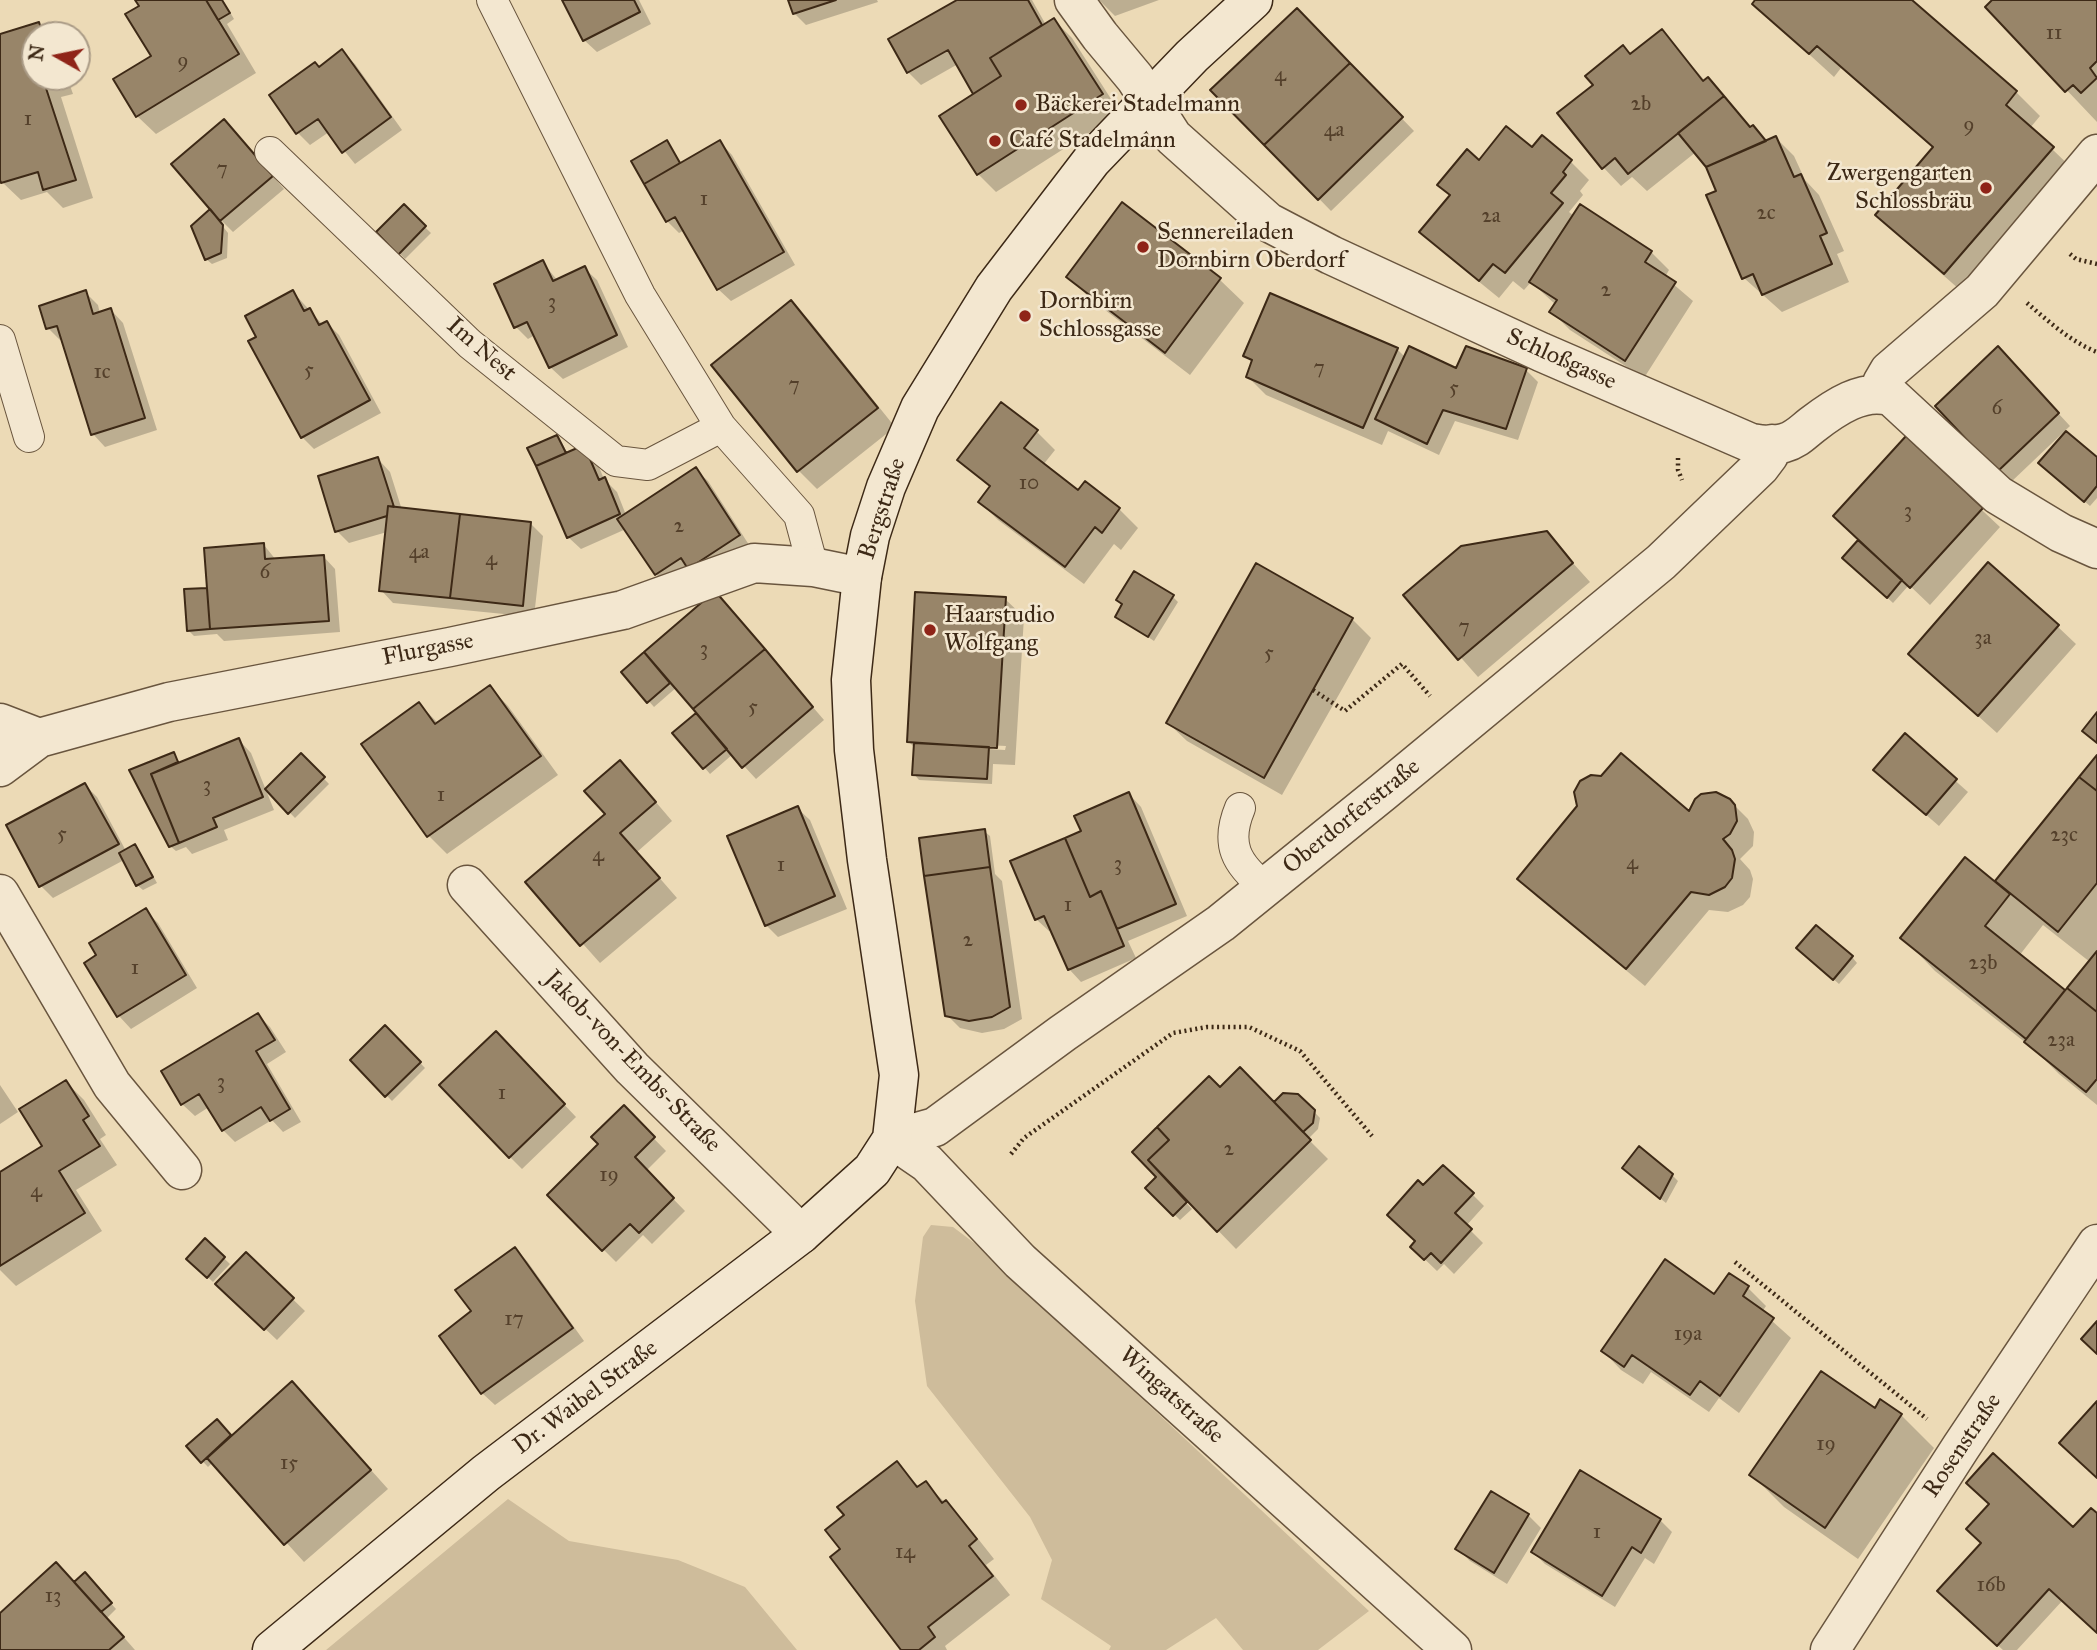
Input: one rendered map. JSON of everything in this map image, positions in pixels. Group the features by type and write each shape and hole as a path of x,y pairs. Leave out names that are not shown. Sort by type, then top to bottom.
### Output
{"street":[{"name":"Schloßgasse","path":"1074,0 1149,99 1173,137 1268,222 1353,265 1653,401 1751,443 1772,444"},
{"name":"Bergstraße","path":"892,1139 899,1075 867,860 854,750 851,680 862,577 870,536 886,487 920,408 994,288 1092,160 1149,99 1253,0"},
{"path":"1881,393 1882,383 1889,371 1982,291 2097,154"},
{"path":"1772,444 1783,444 1797,438 1830,412 1850,401 1881,393 1901,404 1998,495 2061,533 2097,549"},
{"name":"Oberdorferstraße","path":"892,1139 935,1128 1063,1033 1221,923 1661,562 1760,467 1769,455 1772,444"},
{"name":"Flurgasse","path":"0,767 39,738 169,702 623,610 754,563 813,567 862,577"},
{"path":"0,723 39,738"},
{"name":"Jakob-von-Embs-Straße","path":"467,885 632,1068 801,1234"},
{"path":"0,894 113,1085 182,1170"},
{"name":"Dr. Waibel Straße","path":"272,1650 486,1473 801,1234 872,1170 892,1139"},
{"name":"Wingatstraße","path":"892,1139 927,1163 1020,1261 1452,1650"},
{"name":"Rosenstraße","path":"1830,1650 2097,1244"}],"lane":[{"path":"492,0 640,295 721,427 799,515 813,567"},
{"name":"Im Nest","path":"270,152 470,344 616,461 648,465 721,427"},
{"path":"0,340 29,437"},
{"path":"1240,808 1234,824 1232,846 1248,874 1265,887"}],"path":[{"path":"2076,258 2097,264"},
{"path":"2025,302 2085,348 2097,352"},
{"path":"1683,483 1678,470 1678,458 1684,448"},
{"path":"1312,690 1345,711 1402,664 1433,700"},
{"path":"1011,1154 1024,1138 1173,1033 1207,1027 1249,1027 1300,1051 1372,1136"},
{"path":"1735,1262 1936,1427"}],"shaded area":[{"path":"931,1225 953,1227 981,1248 1369,1611 1318,1650 1243,1650 1216,1618 1166,1650 1109,1650 1111,1646 1041,1599 1052,1560 1030,1517 927,1386 915,1301 923,1237"},
{"path":"508,1499 569,1541 678,1560 745,1587 797,1650 326,1650"}],"building":[{"path":"135,0 206,0 239,54 136,117 113,79 151,56 125,14 139,6"},
{"path":"206,0 222,0 230,13 218,20"},
{"path":"562,0 634,0 640,12 583,41"},
{"path":"788,0 836,0 793,14"},
{"path":"957,0 1028,0 1042,25 990,58 1001,76 973,94 948,50 907,73 888,39"},
{"path":"1755,0 1912,0 2017,91 2006,105 2054,147 1944,274 1875,215 1933,147 1817,46 1809,54 1752,4"},
{"path":"1992,0 2097,0 2097,61 2090,68 2097,78 2081,93 2073,85 2065,92 1985,7"},
{"path":"1297,8 1350,63 1264,145 1210,90"},
{"name":"Bäckerei Stadelmann","path":"1054,18 1103,94 977,175 939,116 1001,76 990,58"},
{"path":"21,28 21,91 47,91 76,180 43,190 38,172 1,183 0,34"},
{"path":"1662,29 1703,81 1708,77 1724,96 1628,174 1615,158 1602,169 1557,113 1593,85 1585,76 1623,45 1630,54"},
{"path":"342,49 391,117 342,153 318,119 296,134 269,95 315,62 319,67"},
{"path":"1350,63 1403,117 1318,200 1264,145"},
{"path":"1724,96 1750,127 1753,125 1766,141 1706,167 1678,133"},
{"path":"224,119 273,176 220,221 171,164"},
{"path":"1506,126 1532,147 1542,135 1572,160 1563,172 1566,175 1551,193 1563,203 1505,273 1493,264 1479,281 1419,232 1450,195 1437,185 1467,149 1479,160"},
{"path":"1776,136 1794,177 1801,174 1827,233 1820,236 1832,264 1762,295 1753,274 1742,279 1706,195 1716,191 1706,167"},
{"path":"667,140 680,163 644,184 631,161"},
{"path":"720,140 784,252 717,290 675,217 666,222 644,184"},
{"path":"1122,202 1221,278 1165,353 1066,277"},
{"path":"404,204 426,226 398,255 376,232"},
{"path":"1580,204 1652,251 1645,262 1676,282 1625,361 1549,312 1557,300 1529,282"},
{"path":"210,209 223,225 221,253 205,260 191,226"},
{"path":"543,260 553,281 585,266 617,335 549,368 527,322 514,328 494,284"},
{"path":"86,290 93,314 111,308 145,418 91,435 57,326 46,329 39,306"},
{"path":"293,290 304,311 310,308 319,325 327,321 370,400 301,438 248,341 256,337 245,316"},
{"path":"1270,293 1398,348 1363,428 1246,377 1252,360 1243,356"},
{"path":"791,300 878,408 797,472 711,365"},
{"path":"1409,346 1456,368 1466,346 1527,368 1506,429 1443,410 1427,444 1375,419"},
{"path":"1998,346 2059,413 1997,472 1935,406"},
{"path":"1001,402 1038,430 1024,448 1078,490 1085,481 1120,508 1102,533 1095,527 1065,567 978,502 990,486 957,460"},
{"path":"2066,431 2097,457 2097,486 2084,502 2038,463"},
{"path":"557,435 566,453 536,466 527,448"},
{"path":"1906,436 1983,508 1910,588 1833,516"},
{"path":"584,445 599,480 605,477 620,514 567,538 536,466"},
{"path":"378,457 394,507 388,506 387,516 335,532 318,476"},
{"path":"696,467 740,535 688,569 681,558 655,575 617,519"},
{"path":"388,506 460,514 450,598 379,591"},
{"path":"460,514 531,522 523,606 450,598"},
{"path":"1547,531 1573,563 1458,660 1403,595 1461,546"},
{"path":"1858,540 1902,580 1887,598 1842,558"},
{"path":"264,543 265,559 324,555 329,621 210,629 204,548"},
{"path":"1988,562 2059,625 1978,716 1908,654"},
{"path":"1256,563 1353,618 1264,778 1166,723"},
{"path":"1134,571 1174,595 1148,637 1115,617 1122,604 1116,600"},
{"path":"207,588 210,629 187,631 184,589"},
{"path":"715,591 765,649 693,709 644,652"},
{"path":"915,592 1006,597 997,748 907,742"},
{"path":"765,649 813,707 742,768 693,709"},
{"path":"644,652 670,683 647,703 621,672"},
{"path":"490,685 541,756 427,837 361,744 419,702 435,724"},
{"path":"2097,712 2097,743 2082,731"},
{"path":"696,713 727,749 703,769 672,733"},
{"path":"1905,733 1957,779 1926,815 1873,770"},
{"path":"239,738 263,797 213,818 217,827 179,843 151,774"},
{"path":"914,743 989,747 987,779 912,775"},
{"path":"174,752 178,762 151,774 179,843 169,847 129,770"},
{"path":"301,753 325,777 288,814 265,789"},
{"path":"1621,753 1689,811 1701,794 1716,792 1730,799 1735,805 1737,821 1730,834 1723,839 1735,859 1732,878 1725,887 1709,895 1691,892 1626,969 1517,879 1577,806 1574,792 1580,781 1591,775 1601,776"},
{"path":"2097,755 2097,791 2079,777"},
{"path":"620,760 656,802 620,833 660,878 580,946 525,882 605,814 584,791"},
{"path":"2079,777 2097,791 2097,883 2058,932 1995,881"},
{"path":"85,783 119,844 39,887 6,825"},
{"path":"1129,792 1176,904 1117,929 1101,891 1090,897 1065,838 1081,831 1074,816"},
{"path":"798,806 835,896 765,926 727,836"},
{"path":"985,829 990,867 924,876 919,838"},
{"path":"1065,838 1090,897 1101,891 1124,946 1068,970 1044,916 1035,920 1010,861"},
{"path":"135,844 153,877 136,886 119,853"},
{"path":"1965,857 2010,894 1985,926 2065,990 2026,1039 1900,938"},
{"path":"990,867 1010,1007 992,1017 969,1021 945,1016 924,876"},
{"path":"146,908 186,975 117,1017 84,963 96,955 89,943"},
{"path":"1816,925 1853,956 1833,980 1796,948"},
{"path":"2097,951 2097,1012 2067,988"},
{"path":"2067,988 2097,1012 2097,1079 2086,1092 2024,1042"},
{"path":"258,1013 275,1040 256,1051 290,1109 270,1121 261,1107 222,1131 199,1094 181,1105 161,1071"},
{"path":"385,1025 421,1062 385,1097 350,1060"},
{"path":"496,1031 565,1104 509,1158 439,1085"},
{"path":"1240,1067 1311,1140 1217,1232 1148,1160 1169,1140 1157,1127 1209,1076 1220,1087"},
{"path":"66,1080 89,1116 83,1120 100,1146 59,1171 85,1213 0,1266 0,1172 42,1146 19,1109"},
{"path":"1283,1093 1298,1094 1315,1110 1313,1123 1303,1132 1274,1102"},
{"path":"624,1105 655,1137 635,1157 674,1198 639,1233 630,1224 602,1251 547,1195 598,1144 591,1137"},
{"path":"1157,1127 1169,1140 1148,1160 1187,1202 1173,1216 1145,1188 1156,1177 1132,1152"},
{"path":"1639,1146 1673,1174 1660,1199 1622,1168"},
{"path":"1443,1165 1474,1193 1455,1213 1472,1229 1441,1263 1431,1253 1424,1260 1410,1247 1415,1241 1387,1215 1418,1180 1423,1185"},
{"path":"205,1238 225,1257 207,1278 186,1259"},
{"path":"515,1247 573,1328 481,1394 439,1336 471,1311 455,1290"},
{"path":"246,1252 294,1298 264,1330 215,1284"},
{"path":"1665,1259 1714,1294 1729,1273 1749,1286 1743,1296 1774,1318 1720,1396 1700,1381 1690,1395 1632,1355 1624,1367 1601,1351"},
{"path":"2097,1321 2097,1354 2081,1339"},
{"path":"1821,1371 1875,1408 1880,1399 1902,1414 1825,1528 1749,1475"},
{"path":"292,1381 371,1470 284,1545 207,1458"},
{"path":"2097,1401 2097,1478 2059,1443"},
{"path":"217,1419 231,1435 201,1463 186,1446"},
{"path":"1993,1453 2073,1527 2091,1508 2097,1513 2097,1633 2049,1589 1997,1646 1937,1591 1981,1543 1966,1529 1989,1504 1966,1483"},
{"path":"897,1461 917,1487 926,1481 942,1503 946,1500 977,1539 969,1546 993,1576 928,1627 935,1637 919,1650 901,1650 830,1557 840,1549 825,1530 844,1515 837,1507"},
{"path":"1580,1470 1661,1519 1641,1553 1632,1547 1602,1596 1531,1552"},
{"path":"1491,1491 1529,1514 1494,1573 1455,1549"},
{"path":"56,1562 124,1637 109,1650 0,1650 0,1613"},
{"path":"85,1572 112,1603 101,1612 74,1582"}],"place":[{"name":"Bäckerei Stadelmann","path":"1021,105"},
{"name":"Café Stadelmann","path":"995,141"},
{"name":"Zwergengarten Schlossbräu","path":"1986,188"},
{"name":"Sennereiladen Dornbirn Oberdorf","path":"1143,247"},
{"name":"Dornbirn Schlossgasse","path":"1025,316"},
{"name":"Haarstudio Wolfgang","path":"930,630"}]}
